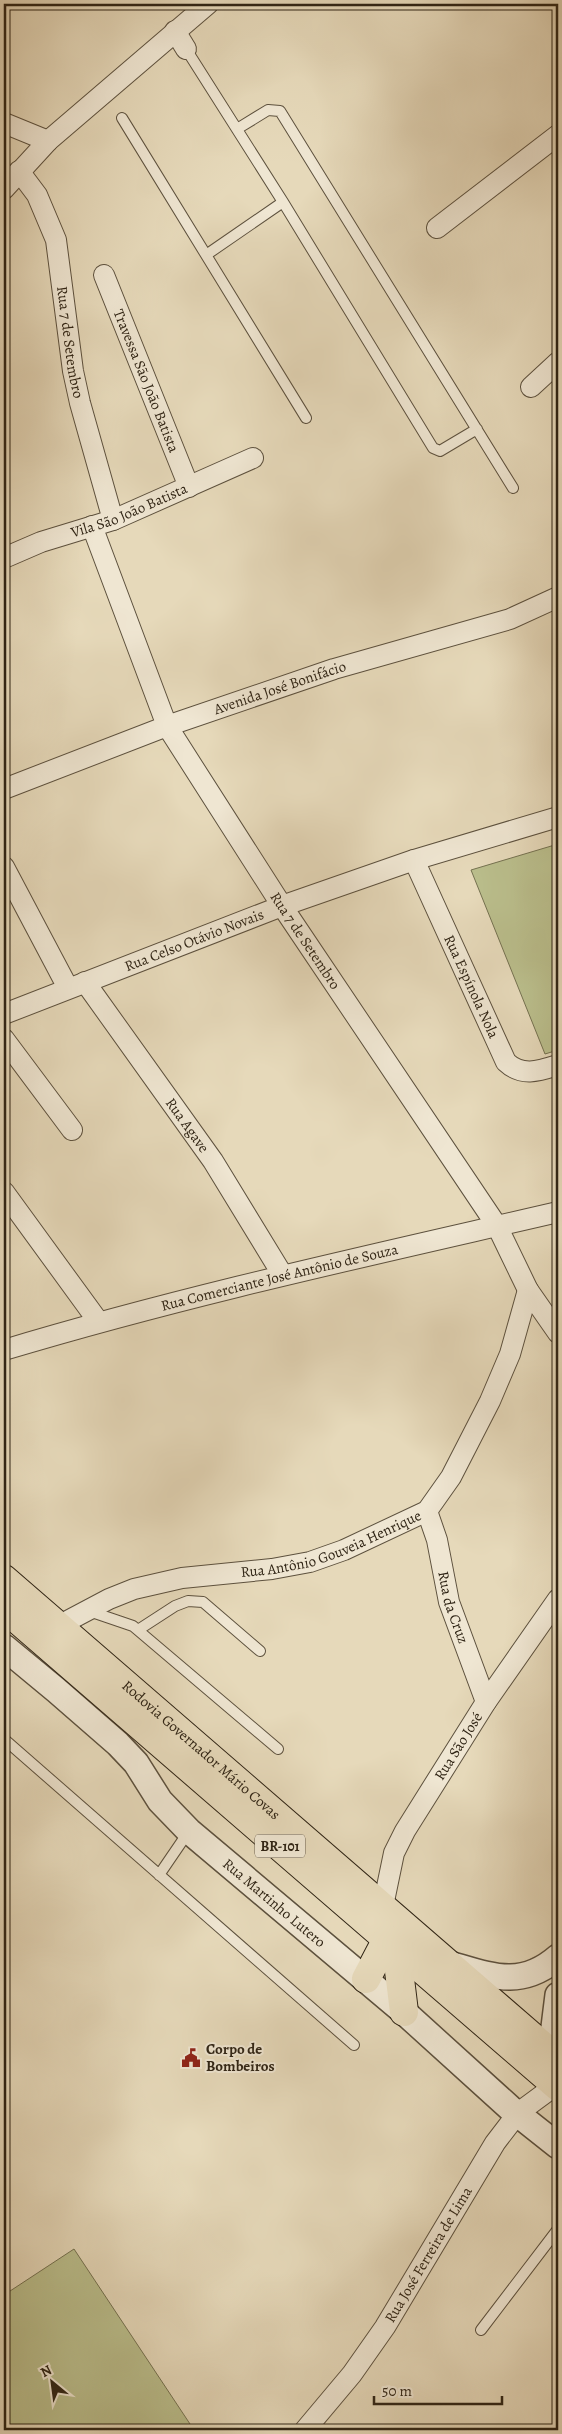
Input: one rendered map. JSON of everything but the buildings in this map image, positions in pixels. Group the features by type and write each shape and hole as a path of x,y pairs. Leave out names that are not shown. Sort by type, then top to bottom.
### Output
{"highway":[{"name":"Rodovia Governador Mário Covas","path":"4,1579 383,1906 446,1963 557,2071"},
{"name":"Rodovia Governador Mário Covas","path":"4,1608 392,1943 557,2071"},
{"path":"366,1979 392,1943"},
{"path":"392,1943 404,2012"}],"street":[{"path":"4,188 48,141 174,31 208,4"},
{"path":"174,31 186,49"},
{"path":"4,124 48,141"},
{"path":"437,228 558,135"},
{"name":"Rua 7 de Setembro","path":"18,171 37,195 56,240 69,348 75,379 114,520"},
{"name":"Travessa São João Batista","path":"104,275 189,486"},
{"path":"532,387 558,362"},
{"name":"Vila São João Batista","path":"4,558 41,542 114,520 253,458"},
{"name":"Rua 7 de Setembro","path":"92,526 168,726 282,906 497,1226 528,1290 558,1333"},
{"name":"Avenida José Bonifácio","path":"4,789 168,726 334,669 510,619 558,597"},
{"name":"Rua Celso Otávio Novais","path":"4,1014 282,906 414,860 558,817"},
{"name":"Rua Espínola Nola","path":"414,860 506,1062 514,1070 525,1072 558,1065"},
{"name":"Rua Agave","path":"4,867 76,985 213,1161 282,1274"},
{"path":"4,1039 72,1130"},
{"path":"4,1192 98,1321"},
{"name":"Rua Comerciante José Antônio de Souza","path":"4,1350 98,1321 282,1274 558,1212"},
{"name":"Rua Antônio Gouveia Henrique","path":"58,1626 109,1599 134,1589 182,1578 272,1569 310,1562 344,1550 427,1511 455,1470 490,1401 510,1354 528,1290"},
{"name":"Rua da Cruz","path":"427,1511 437,1540 449,1602 486,1702"},
{"name":"Rua São José","path":"383,1906 394,1853 405,1831 486,1702 558,1599"},
{"name":"Rua Martinho Lutero","path":"4,1647 77,1707 118,1744 136,1764 160,1801 189,1831 366,1979 558,2146"},
{"path":"446,1963 497,1977 517,1979 536,1972 558,1957"},
{"path":"557,2071 554,2027 558,1995"},
{"name":"Rua José Ferreira de Lima","path":"305,2430 352,2374 385,2327 495,2143 518,2113 557,2071"}],"lane":[{"path":"186,49 283,202 433,448 440,451 477,429"},
{"path":"237,128 268,110 280,111 513,488"},
{"path":"122,118 306,418"},
{"path":"206,255 283,202"},
{"path":"138,1630 175,1606 188,1601 203,1602 260,1651"},
{"path":"88,1610 138,1630 278,1749"},
{"path":"4,1739 354,2045"},
{"path":"159,1875 189,1831"},
{"path":"481,2330 558,2229"}],"green space":[{"path":"558,844 558,1050 545,1054 471,870"},
{"path":"74,2249 194,2430 9,2430 4,2422 4,2295"}],"place":[{"name":"Corpo de Bombeiros","path":"191,2058"}]}
